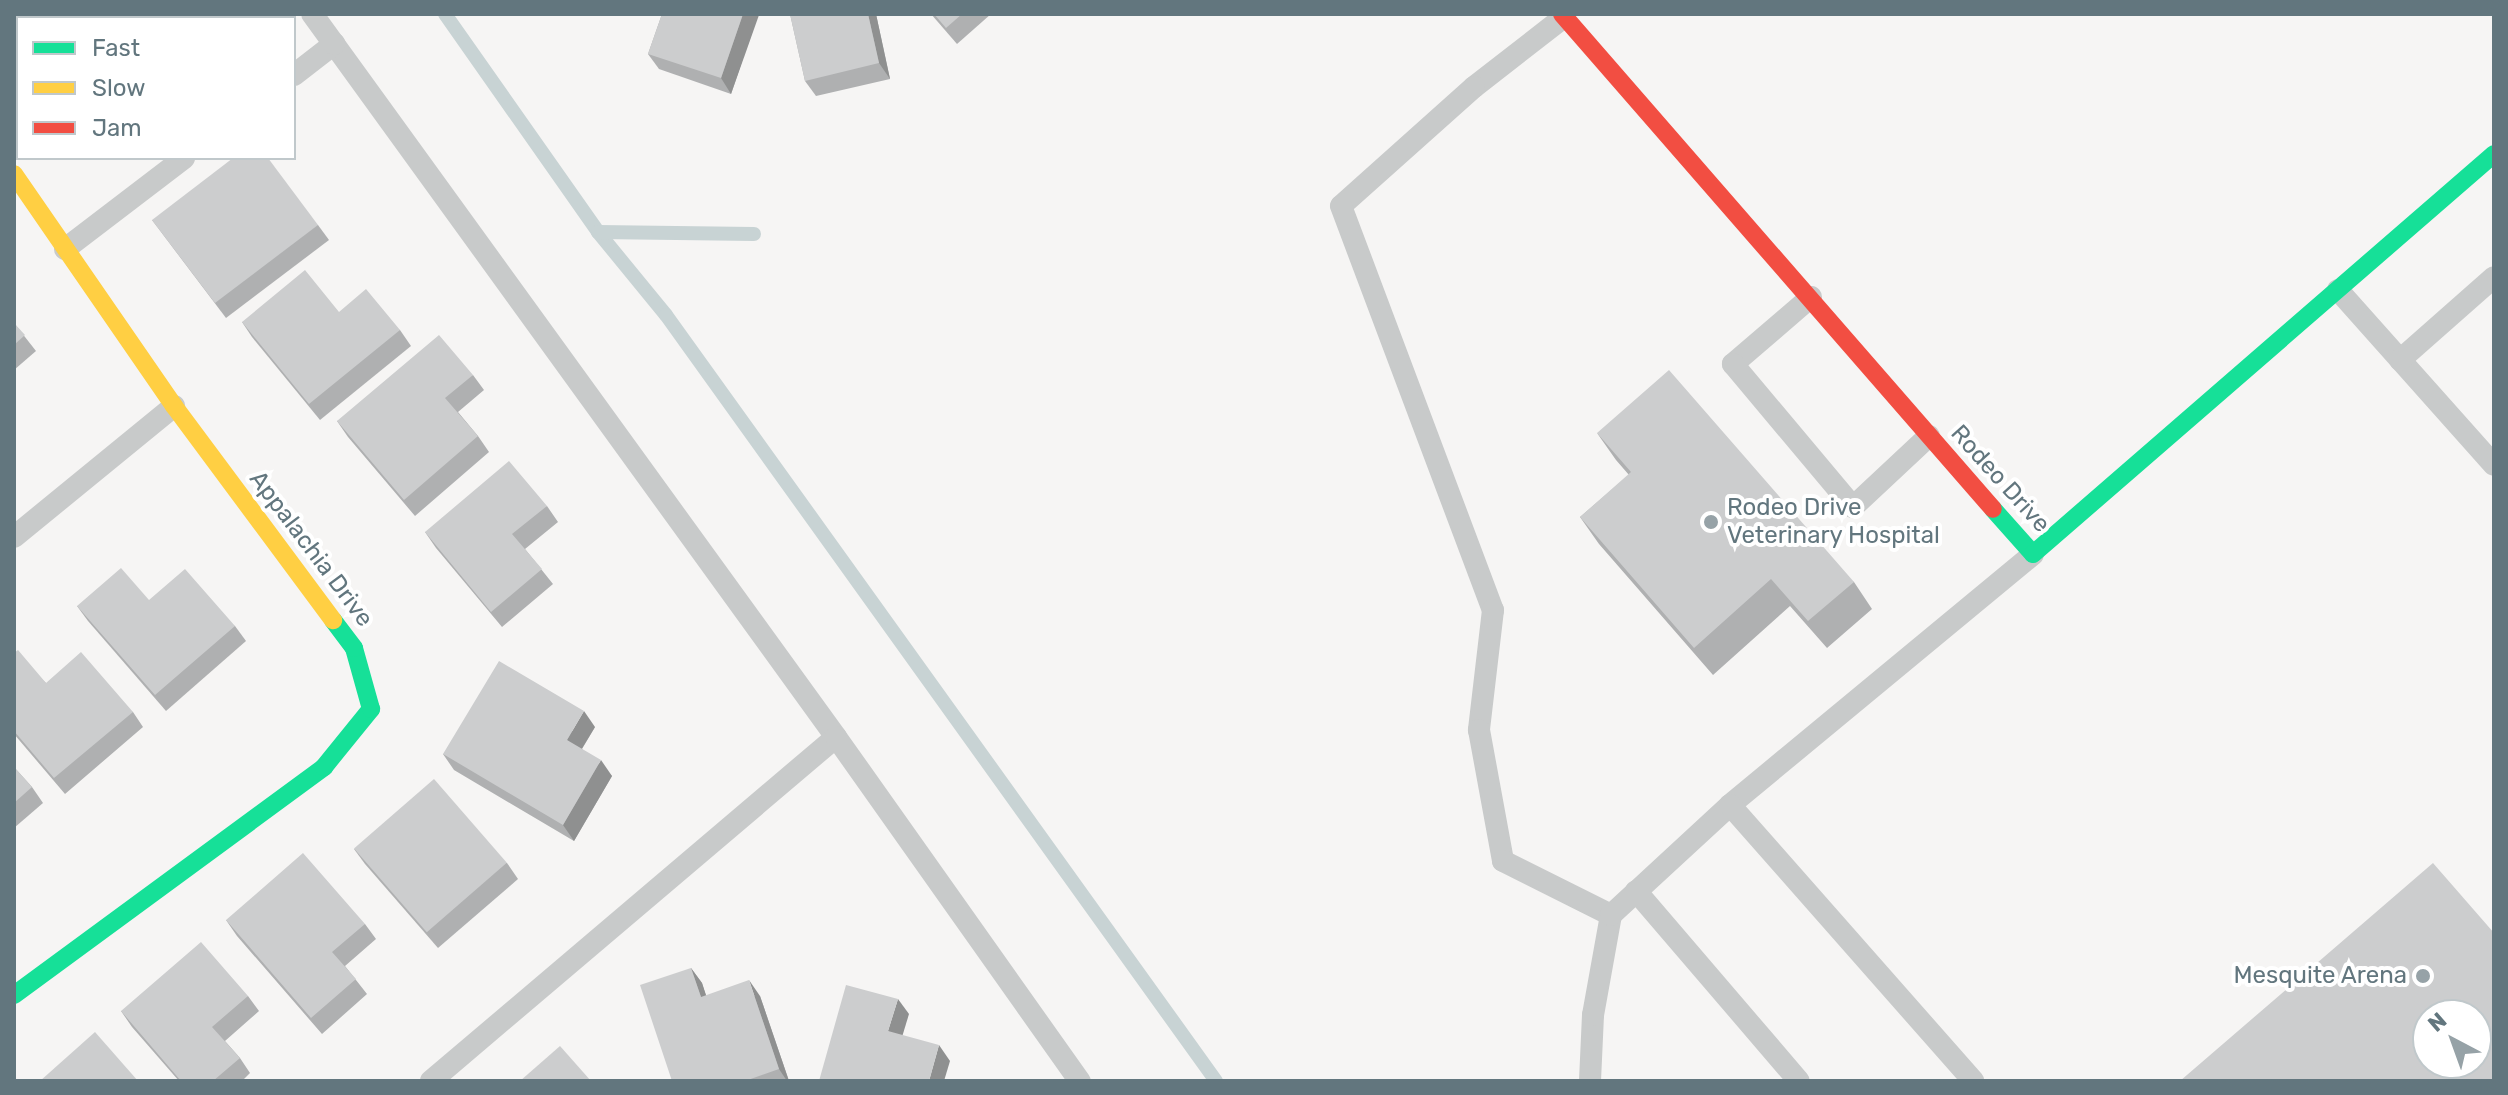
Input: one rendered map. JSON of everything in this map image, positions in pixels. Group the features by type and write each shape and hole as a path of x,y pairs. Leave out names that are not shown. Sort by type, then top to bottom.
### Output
{"street":[{"name":"Rodeo Drive","path":"1563,16 2033,554 2494,154"},
{"name":"Appalachia Drive","path":"14,174 174,406 354,648 371,709 324,767 14,995"}],"lane":[{"path":"312,14 836,737 1080,1081"},
{"path":"1563,16 1474,87 1341,206 1493,610 1479,730 1503,861 1611,915"},
{"path":"296,73 334,44"},
{"path":"65,249 181,160"},
{"path":"2400,360 2494,277"},
{"path":"2338,290 2494,465"},
{"path":"1811,297 1733,364 1853,507 1929,436"},
{"path":"14,537 174,406"},
{"path":"1596,1075 1593,1015 1611,915 1730,805 2033,554"},
{"path":"431,1081 836,737"},
{"path":"1730,805 1973,1081"},
{"path":"1636,891 1799,1081"}],"building":[{"path":"14,14 45,14 16,16 14,19"},
{"path":"76,14 156,14 156,16"},
{"path":"662,14 743,14 721,78 648,54"},
{"path":"790,14 868,14 879,63 805,81"},
{"path":"934,14 962,14 946,28"},
{"path":"230,160 269,160 318,225 215,303 152,220"},
{"path":"305,270 339,312 366,289 400,330 309,404 242,322"},
{"path":"14,323 25,335 14,345"},
{"path":"439,335 473,375 445,398 478,436 404,500 337,421"},
{"name":"Rodeo Drive Veterinary Hospital","path":"1669,370 1854,582 1808,621 1771,579 1694,648 1580,517 1631,472 1597,433"},
{"path":"509,461 547,506 512,534 542,569 491,612 425,532"},
{"path":"121,568 149,600 185,569 235,626 155,695 77,606"},
{"path":"18,650 46,683 81,652 133,712 54,778 14,731 14,653"},
{"path":"499,661 584,711 567,740 601,760 563,825 443,754"},
{"path":"14,767 32,787 14,803"},
{"path":"434,779 507,863 427,932 354,849"},
{"path":"303,853 365,924 332,952 356,979 311,1018 226,920"},
{"name":"Mesquite Arena","path":"2433,863 2494,933 2494,1081 2180,1081"},
{"path":"201,942 248,996 212,1027 240,1058 213,1081 181,1081 121,1011"},
{"path":"691,968 701,997 749,980 779,1069 745,1081 672,1081 640,985"},
{"path":"846,985 898,999 888,1031 939,1045 929,1081 819,1081"},
{"path":"95,1032 138,1081 40,1081"},
{"path":"560,1046 591,1081 520,1081"}],"waterway":[{"path":"445,14 598,232 666,315 1216,1081"},
{"path":"598,232 754,234"}],"traffic: fast":[{"path":"1993,509 2033,554 2494,154"},
{"path":"14,995 324,767 371,709 354,648 333,620"}],"traffic: slow":[{"path":"14,174 174,406 333,620"}],"traffic: jam":[{"path":"1562,14 1993,509"}],"place":[{"name":"Rodeo Drive Veterinary Hospital","path":"1711,522"},
{"name":"Mesquite Arena","path":"2423,976"}]}
